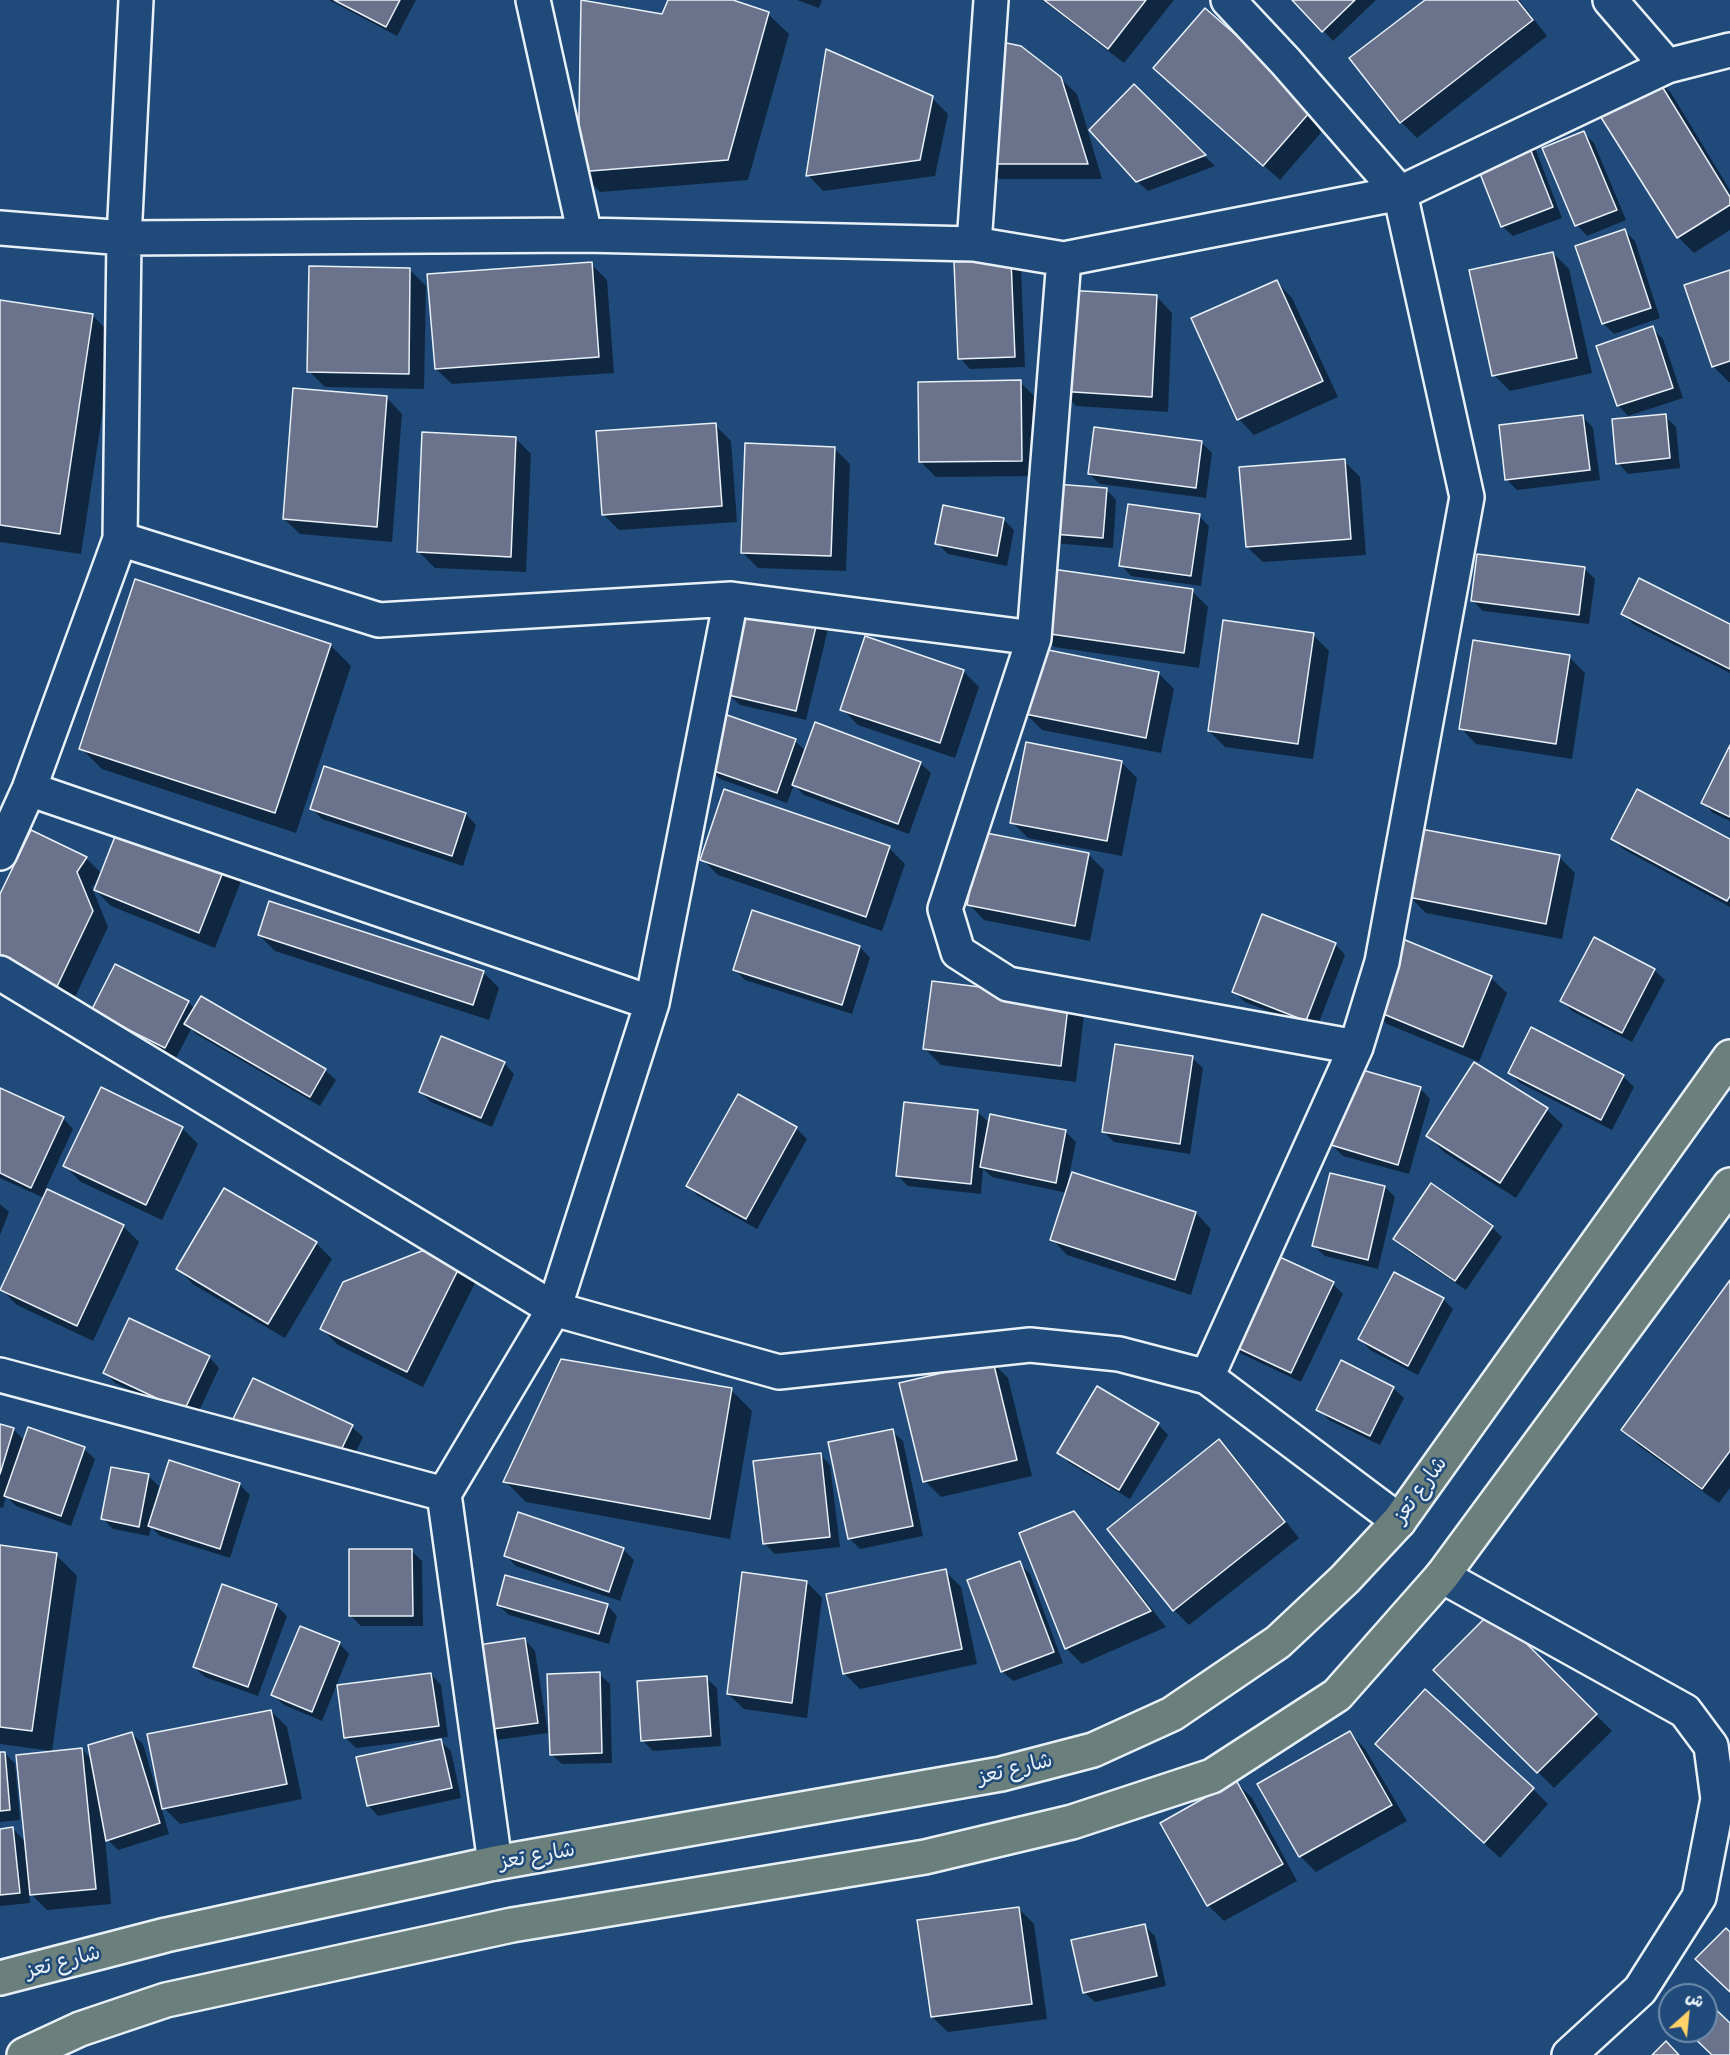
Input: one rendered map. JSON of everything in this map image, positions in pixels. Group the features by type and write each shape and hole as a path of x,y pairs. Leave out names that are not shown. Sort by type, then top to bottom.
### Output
{"main road":[{"name":"شارع تعز","path":"0,1978 166,1935 495,1863 926,1789 1000,1774 1093,1750 1172,1714 1278,1642 1345,1579 1399,1521 1730,1057"},
{"path":"24,2055 80,2029 166,2000 512,1925 925,1857 1072,1822 1212,1776 1337,1695 1442,1576 1730,1185"},
{"path":"0,1999 53,1966"}],"street":[{"path":"0,853 28,789 120,539 124,238 136,0"},
{"path":"533,0 585,234"},
{"path":"974,244 991,0"},
{"path":"1207,1377 1356,1047 1382,963 1467,497 1400,193 1286,62 1228,0"},
{"path":"1610,0 1667,66"},
{"path":"0,228 124,238 585,234 974,244 1064,259 1400,193 1667,66 1730,50"},
{"path":"1064,259 1034,639 945,909 958,952 1008,984 1356,1047"},
{"path":"120,539 379,620 731,599 1034,639"},
{"path":"495,1863 444,1494 554,1309 652,1003 731,599"},
{"path":"28,789 652,1003"},
{"path":"0,973 554,1309 779,1372 1030,1344 1119,1354 1207,1377 1399,1521"},
{"path":"0,1375 444,1494"},
{"path":"1442,1576 1685,1711 1711,1746 1718,1799 1699,1897 1640,1990 1569,2055"}],"building":[{"path":"334,0 400,0 386,27"},
{"path":"581,0 662,14 668,0 733,0 769,12 728,160 578,172"},
{"path":"1044,0 1146,0 1108,49"},
{"path":"1292,0 1355,0 1322,32"},
{"path":"1425,0 1517,0 1533,20 1400,123 1349,58"},
{"path":"1205,8 1316,105 1263,166 1153,68"},
{"path":"997,41 1021,46 1061,77 1088,164 982,164"},
{"path":"826,49 933,96 920,160 806,176"},
{"path":"1655,75 1730,197 1730,205 1677,238 1597,111"},
{"path":"1134,84 1206,155 1136,182 1089,130"},
{"path":"1520,123 1553,207 1501,227 1468,143"},
{"path":"1584,131 1617,210 1575,226 1542,148"},
{"path":"1625,229 1651,308 1602,324 1575,246"},
{"path":"1553,252 1577,358 1492,376 1469,270"},
{"path":"1011,259 1015,357 958,359 954,262"},
{"path":"592,262 599,357 435,369 427,274"},
{"path":"309,266 410,268 409,374 307,372"},
{"path":"1730,270 1730,361 1712,367 1684,285"},
{"path":"1277,280 1323,381 1237,420 1191,318"},
{"path":"1064,290 1157,295 1152,397 1058,391"},
{"path":"0,300 93,314 60,534 0,525"},
{"path":"1653,326 1673,388 1617,406 1596,346"},
{"path":"1021,380 1022,461 919,462 918,382"},
{"path":"293,388 387,396 377,527 283,519"},
{"path":"1666,414 1670,458 1616,464 1612,419"},
{"path":"1583,415 1590,470 1505,480 1499,425"},
{"path":"716,423 722,506 602,515 596,431"},
{"path":"1094,427 1202,441 1196,488 1088,474"},
{"path":"422,432 516,437 511,557 417,552"},
{"path":"745,443 835,447 831,556 741,553"},
{"path":"1345,459 1351,539 1246,547 1239,467"},
{"path":"1043,483 1107,488 1103,538 1041,533"},
{"path":"1128,504 1200,514 1191,576 1119,566"},
{"path":"943,505 1004,518 997,556 935,544"},
{"path":"1477,554 1585,567 1579,615 1471,601"},
{"path":"1045,568 1193,589 1184,653 1036,632"},
{"path":"1639,578 1730,624 1730,669 1621,614"},
{"path":"135,579 331,644 275,813 79,749"},
{"path":"749,602 818,618 796,711 728,695"},
{"path":"1223,620 1314,633 1298,744 1208,731"},
{"path":"865,636 964,670 940,743 840,710"},
{"path":"1473,640 1570,655 1556,744 1459,729"},
{"path":"1038,648 1159,672 1146,738 1025,714"},
{"path":"727,715 796,739 777,793 708,769"},
{"path":"815,722 921,762 898,824 792,785"},
{"path":"1026,742 1122,761 1107,841 1010,823"},
{"path":"1730,745 1730,817 1701,803"},
{"path":"324,766 466,813 452,856 310,809"},
{"path":"724,789 890,846 866,917 700,860"},
{"path":"1637,789 1730,839 1730,896 1727,901 1611,839"},
{"path":"125,811 230,854 199,933 94,890"},
{"path":"1421,829 1560,855 1546,924 1408,897"},
{"path":"31,830 87,857 77,872 93,911 52,997 0,964 0,894"},
{"path":"981,832 1089,853 1075,926 967,905"},
{"path":"269,901 484,971 473,1005 258,935"},
{"path":"752,910 860,946 842,1005 733,970"},
{"path":"1262,914 1336,943 1306,1021 1232,992"},
{"path":"1398,937 1492,976 1463,1047 1369,1008"},
{"path":"1594,937 1655,969 1622,1033 1560,1001"},
{"path":"115,964 189,1001 165,1048 91,1011"},
{"path":"932,981 1069,998 1061,1066 923,1049"},
{"path":"201,996 326,1069 310,1097 184,1024"},
{"path":"1531,1027 1624,1075 1601,1120 1508,1073"},
{"path":"441,1036 505,1062 481,1118 419,1092"},
{"path":"1115,1044 1193,1056 1180,1144 1102,1132"},
{"path":"1474,1062 1548,1108 1500,1183 1426,1136"},
{"path":"1352,1067 1421,1087 1398,1165 1331,1145"},
{"path":"101,1087 183,1127 146,1205 63,1166"},
{"path":"0,1088 64,1117 31,1188 0,1173"},
{"path":"738,1094 797,1127 746,1219 686,1186"},
{"path":"904,1102 978,1110 971,1184 896,1176"},
{"path":"990,1114 1066,1130 1056,1183 980,1167"},
{"path":"1072,1172 1196,1212 1175,1280 1050,1240"},
{"path":"1330,1173 1385,1186 1368,1260 1312,1246"},
{"path":"1431,1183 1493,1226 1455,1281 1393,1239"},
{"path":"224,1188 317,1242 268,1324 176,1269"},
{"path":"47,1189 124,1225 77,1326 0,1290"},
{"path":"452,1239 469,1248 407,1372 320,1329 343,1282"},
{"path":"1271,1253 1334,1282 1291,1373 1227,1343"},
{"path":"1394,1272 1444,1298 1408,1366 1358,1339"},
{"path":"1730,1280 1730,1451 1702,1489 1621,1430"},
{"path":"129,1318 210,1356 184,1411 103,1373"},
{"path":"561,1359 732,1388 710,1519 503,1482"},
{"path":"1341,1360 1394,1387 1370,1436 1316,1410"},
{"path":"993,1361 1017,1460 923,1482 899,1383"},
{"path":"253,1378 353,1425 333,1467 232,1421"},
{"path":"1097,1386 1159,1423 1119,1490 1057,1453"},
{"path":"0,1424 14,1428 0,1474"},
{"path":"28,1427 85,1447 61,1516 4,1496"},
{"path":"893,1429 913,1526 848,1539 828,1442"},
{"path":"1219,1439 1285,1522 1173,1611 1107,1529"},
{"path":"821,1453 830,1537 763,1544 753,1461"},
{"path":"169,1460 240,1483 220,1549 148,1526"},
{"path":"111,1467 149,1474 139,1527 101,1519"},
{"path":"1074,1511 1151,1611 1065,1649 1019,1533"},
{"path":"518,1512 624,1548 609,1592 504,1556"},
{"path":"0,1545 57,1553 32,1731 0,1727"},
{"path":"349,1549 412,1549 413,1616 349,1616"},
{"path":"1020,1561 1054,1652 1001,1672 967,1580"},
{"path":"946,1569 962,1649 843,1674 826,1594"},
{"path":"742,1572 807,1581 792,1703 727,1694"},
{"path":"505,1575 608,1604 599,1634 497,1605"},
{"path":"222,1584 277,1604 248,1687 193,1667"},
{"path":"1493,1610 1597,1714 1537,1773 1433,1670"},
{"path":"300,1626 340,1642 312,1712 271,1695"},
{"path":"525,1638 538,1723 470,1732 458,1648"},
{"path":"600,1672 602,1753 550,1755 547,1674"},
{"path":"431,1673 439,1726 344,1738 337,1685"},
{"path":"707,1676 711,1736 641,1741 637,1681"},
{"path":"1425,1689 1534,1788 1484,1843 1375,1744"},
{"path":"271,1710 287,1784 162,1809 147,1734"},
{"path":"1350,1731 1392,1805 1299,1857 1257,1784"},
{"path":"132,1732 160,1823 106,1841 88,1745"},
{"path":"441,1739 452,1788 367,1806 356,1757"},
{"path":"82,1748 96,1889 30,1895 16,1755"},
{"path":"0,1752 5,1752 10,1810 0,1811"},
{"path":"1236,1780 1283,1864 1207,1906 1160,1823"},
{"path":"13,1827 20,1893 0,1895 0,1829"},
{"path":"1019,1907 1032,2004 931,2017 917,1920"},
{"path":"1145,1924 1157,1976 1083,1993 1071,1940"},
{"path":"1726,1928 1730,1932 1730,1992 1695,1959"},
{"path":"1718,2012 1730,2023 1730,2055 1712,2055 1700,2043 1718,2043"},
{"path":"1664,2043 1668,2043 1679,2055 1652,2055"}]}
